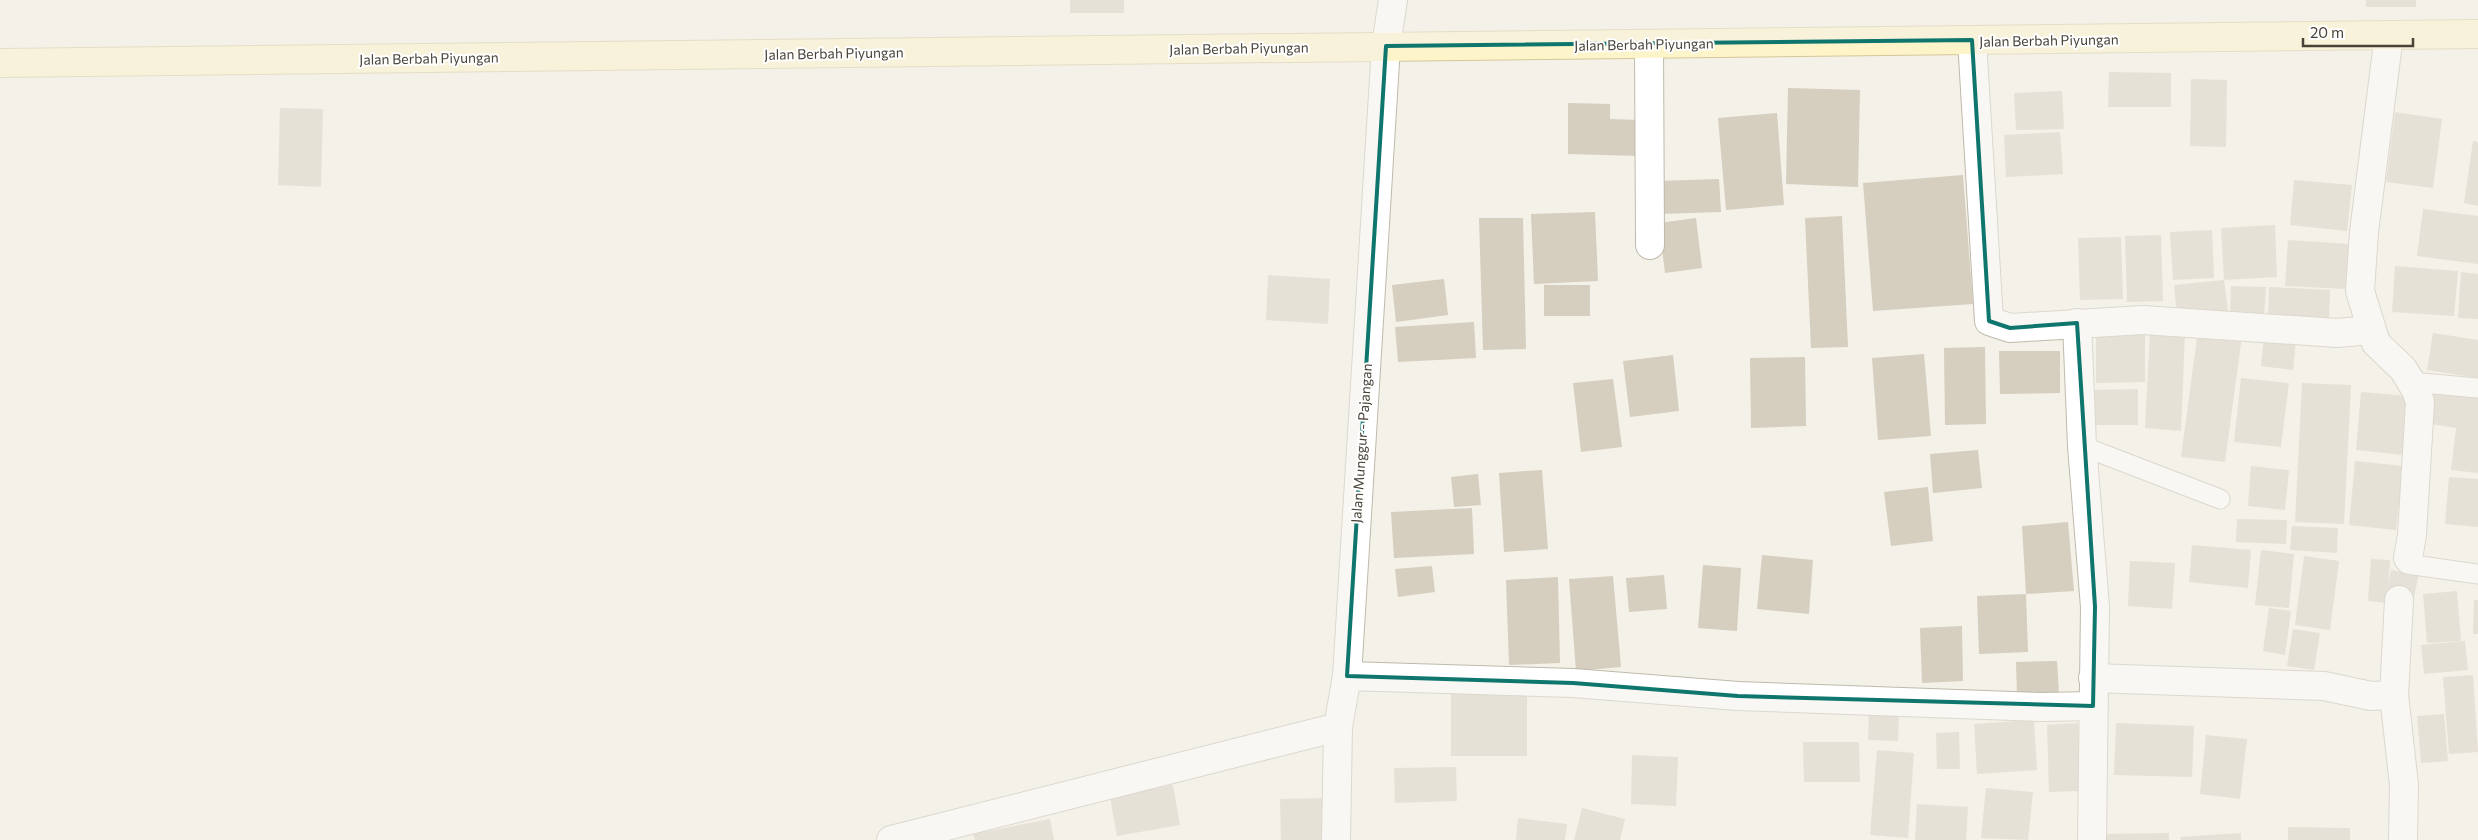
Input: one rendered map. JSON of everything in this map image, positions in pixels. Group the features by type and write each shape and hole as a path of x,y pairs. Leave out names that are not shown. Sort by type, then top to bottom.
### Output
{"street":[{"name":"Jalan Munggur - Pajangan","path":"1336,840 1338,727 1347,676 1386,46 1393,0"},
{"name":"Jalan Berbah Piyungan","path":"0,63 2478,34"},
{"path":"2389,35 2364,232 2360,291 2376,343 2402,369 2420,402 2412,535 2407,561"},
{"path":"1972,40 1989,321 2010,328 2143,320 2337,333 2371,330"},
{"path":"1649,44 1650,245"},
{"path":"2077,323 2082,446 2095,607 2092,840"},
{"path":"2399,600 2394,695 2404,785 2402,840"},
{"path":"1347,676 1573,683 1738,696 2042,707 2093,706"},
{"path":"2093,678 2324,686 2371,696 2394,695"},
{"path":"891,840 965,830 1338,727"}],"lane":[{"path":"2410,382 2478,388"},
{"path":"2082,446 2220,499"},
{"path":"2407,561 2478,574"}],"highlighted area":[{"path":"1972,40 1989,321 2010,328 2077,323 2095,607 2093,706 1738,696 1573,683 1347,676 1386,46"}],"building":[{"path":"1070,0 1124,0 1124,13 1070,13"},
{"path":"2366,0 2416,0 2416,7 2366,7"},
{"path":"2109,72 2171,73 2171,107 2108,107"},
{"path":"2191,79 2227,80 2226,147 2190,146"},
{"path":"1788,88 1860,90 1858,187 1786,184"},
{"path":"2062,91 2064,129 2016,130 2014,93"},
{"path":"1568,103 1610,104 1610,119 1641,120 1640,156 1568,154"},
{"path":"280,108 323,109 321,187 278,185"},
{"path":"2395,112 2442,119 2433,188 2386,182"},
{"path":"1777,113 1784,205 1726,210 1718,118"},
{"path":"2060,132 2063,174 2006,177 2004,135"},
{"path":"2473,141 2478,142 2478,206 2464,203"},
{"path":"1963,175 1973,304 1873,311 1863,183"},
{"path":"1719,179 1721,212 1660,214 1659,181"},
{"path":"2294,180 2352,185 2347,231 2290,225"},
{"path":"2423,209 2478,216 2478,264 2417,256"},
{"path":"1595,212 1598,281 1534,284 1531,214"},
{"path":"1842,216 1848,347 1811,348 1805,218"},
{"path":"1479,218 1523,218 1526,349 1483,350"},
{"path":"1696,218 1702,268 1665,273 1659,223"},
{"path":"2275,225 2277,277 2224,280 2221,228"},
{"path":"2212,230 2214,278 2173,280 2170,232"},
{"path":"2161,235 2163,301 2127,302 2125,236"},
{"path":"2121,237 2123,299 2080,300 2078,238"},
{"path":"2288,240 2349,244 2346,289 2285,286"},
{"path":"2395,266 2458,271 2454,316 2392,312"},
{"path":"2461,272 2478,274 2478,319 2458,318"},
{"path":"1268,275 1330,279 1328,324 1266,320"},
{"path":"1444,279 1448,315 1396,322 1392,285"},
{"path":"2224,280 2228,311 2177,317 2174,285"},
{"path":"1544,285 1590,285 1590,316 1544,316"},
{"path":"2231,286 2266,287 2264,318 2230,317"},
{"path":"2269,287 2330,290 2329,322 2268,319"},
{"path":"1474,322 1476,358 1398,362 1395,327"},
{"path":"2096,329 2145,329 2145,382 2096,383"},
{"path":"2198,330 2242,336 2225,462 2181,457"},
{"path":"2150,331 2185,333 2181,431 2145,428"},
{"path":"2433,333 2478,340 2478,378 2427,370"},
{"path":"2264,336 2296,340 2293,370 2261,366"},
{"path":"1985,347 1986,424 1945,425 1944,348"},
{"path":"1999,351 2060,351 2060,393 2000,394"},
{"path":"1924,354 1931,436 1878,440 1872,358"},
{"path":"1673,355 1679,411 1630,417 1623,361"},
{"path":"1805,357 1806,426 1751,428 1750,358"},
{"path":"2241,378 2289,383 2281,447 2234,442"},
{"path":"1613,379 1622,447 1581,452 1573,383"},
{"path":"2302,383 2351,385 2344,524 2295,522"},
{"path":"2138,389 2138,425 2088,425 2087,390"},
{"path":"2435,389 2478,394 2478,473 2451,470 2456,428 2431,424"},
{"path":"2361,392 2408,396 2404,455 2356,450"},
{"path":"1978,450 1982,488 1933,493 1930,454"},
{"path":"2355,461 2403,466 2396,530 2349,525"},
{"path":"2251,466 2289,470 2285,510 2248,506"},
{"path":"1542,470 1548,549 1504,552 1499,473"},
{"path":"1478,474 1481,505 1454,507 1451,477"},
{"path":"2449,477 2478,479 2478,527 2445,524"},
{"path":"1928,487 1933,541 1891,546 1884,492"},
{"path":"1472,508 1474,554 1394,558 1391,512"},
{"path":"2237,519 2287,520 2286,544 2236,542"},
{"path":"2068,522 2074,591 2026,594 2022,526"},
{"path":"2292,526 2338,528 2337,553 2290,550"},
{"path":"2192,545 2251,550 2248,588 2189,582"},
{"path":"2261,550 2294,554 2289,608 2255,605"},
{"path":"1762,555 1813,560 1809,614 1757,609"},
{"path":"2304,556 2339,561 2330,630 2295,625"},
{"path":"2371,559 2390,560 2387,603 2368,601"},
{"path":"2130,561 2175,563 2172,609 2128,606"},
{"path":"1703,565 1741,568 1737,631 1698,628"},
{"path":"1432,566 1435,592 1398,597 1395,569"},
{"path":"1664,575 1667,609 1629,612 1626,578"},
{"path":"1613,576 1621,667 1576,671 1569,579"},
{"path":"1558,577 1560,663 1509,665 1506,580"},
{"path":"2457,591 2461,641 2427,643 2423,594"},
{"path":"2026,594 2028,652 1979,654 1977,596"},
{"path":"2474,600 2478,600 2478,634 2473,634"},
{"path":"2269,608 2291,611 2285,655 2263,651"},
{"path":"1962,626 1963,681 1922,683 1920,628"},
{"path":"2293,629 2320,633 2314,670 2287,666"},
{"path":"2465,641 2468,670 2424,674 2421,645"},
{"path":"2057,661 2059,695 2017,697 2016,662"},
{"path":"2473,675 2478,752 2449,754 2443,677"},
{"path":"1451,682 1527,682 1527,756 1451,756"},
{"path":"1869,711 1899,712 1898,741 1868,740"},
{"path":"2444,714 2448,761 2421,763 2417,716"},
{"path":"2034,720 2037,770 1977,774 1974,724"},
{"path":"2078,723 2080,791 2049,792 2047,725"},
{"path":"2116,723 2194,726 2192,777 2114,775"},
{"path":"1959,732 1960,769 1937,769 1936,733"},
{"path":"2206,735 2247,739 2240,799 2200,794"},
{"path":"1803,742 1859,742 1860,782 1804,782"},
{"path":"1877,750 1914,753 1908,838 1870,835"},
{"path":"1632,755 1678,757 1676,806 1631,804"},
{"path":"1456,767 1457,801 1395,803 1394,768"},
{"path":"1173,785 1180,825 1117,836 1110,797"},
{"path":"1986,788 2033,792 2028,840 1981,838"},
{"path":"1325,798 1326,840 1281,840 1280,799"},
{"path":"1917,804 1968,807 1966,840 1915,840"},
{"path":"1582,808 1625,819 1620,840 1574,840"},
{"path":"1518,818 1567,824 1565,840 1516,840"},
{"path":"1050,819 1054,840 975,840 973,834"},
{"path":"2288,827 2350,828 2350,840 2288,840"},
{"path":"2169,833 2169,840 2107,840 2107,834"},
{"path":"2241,833 2241,840 2181,840 2180,837"}],"tunnel":[{"path":"2399,600 2408,558"}]}
